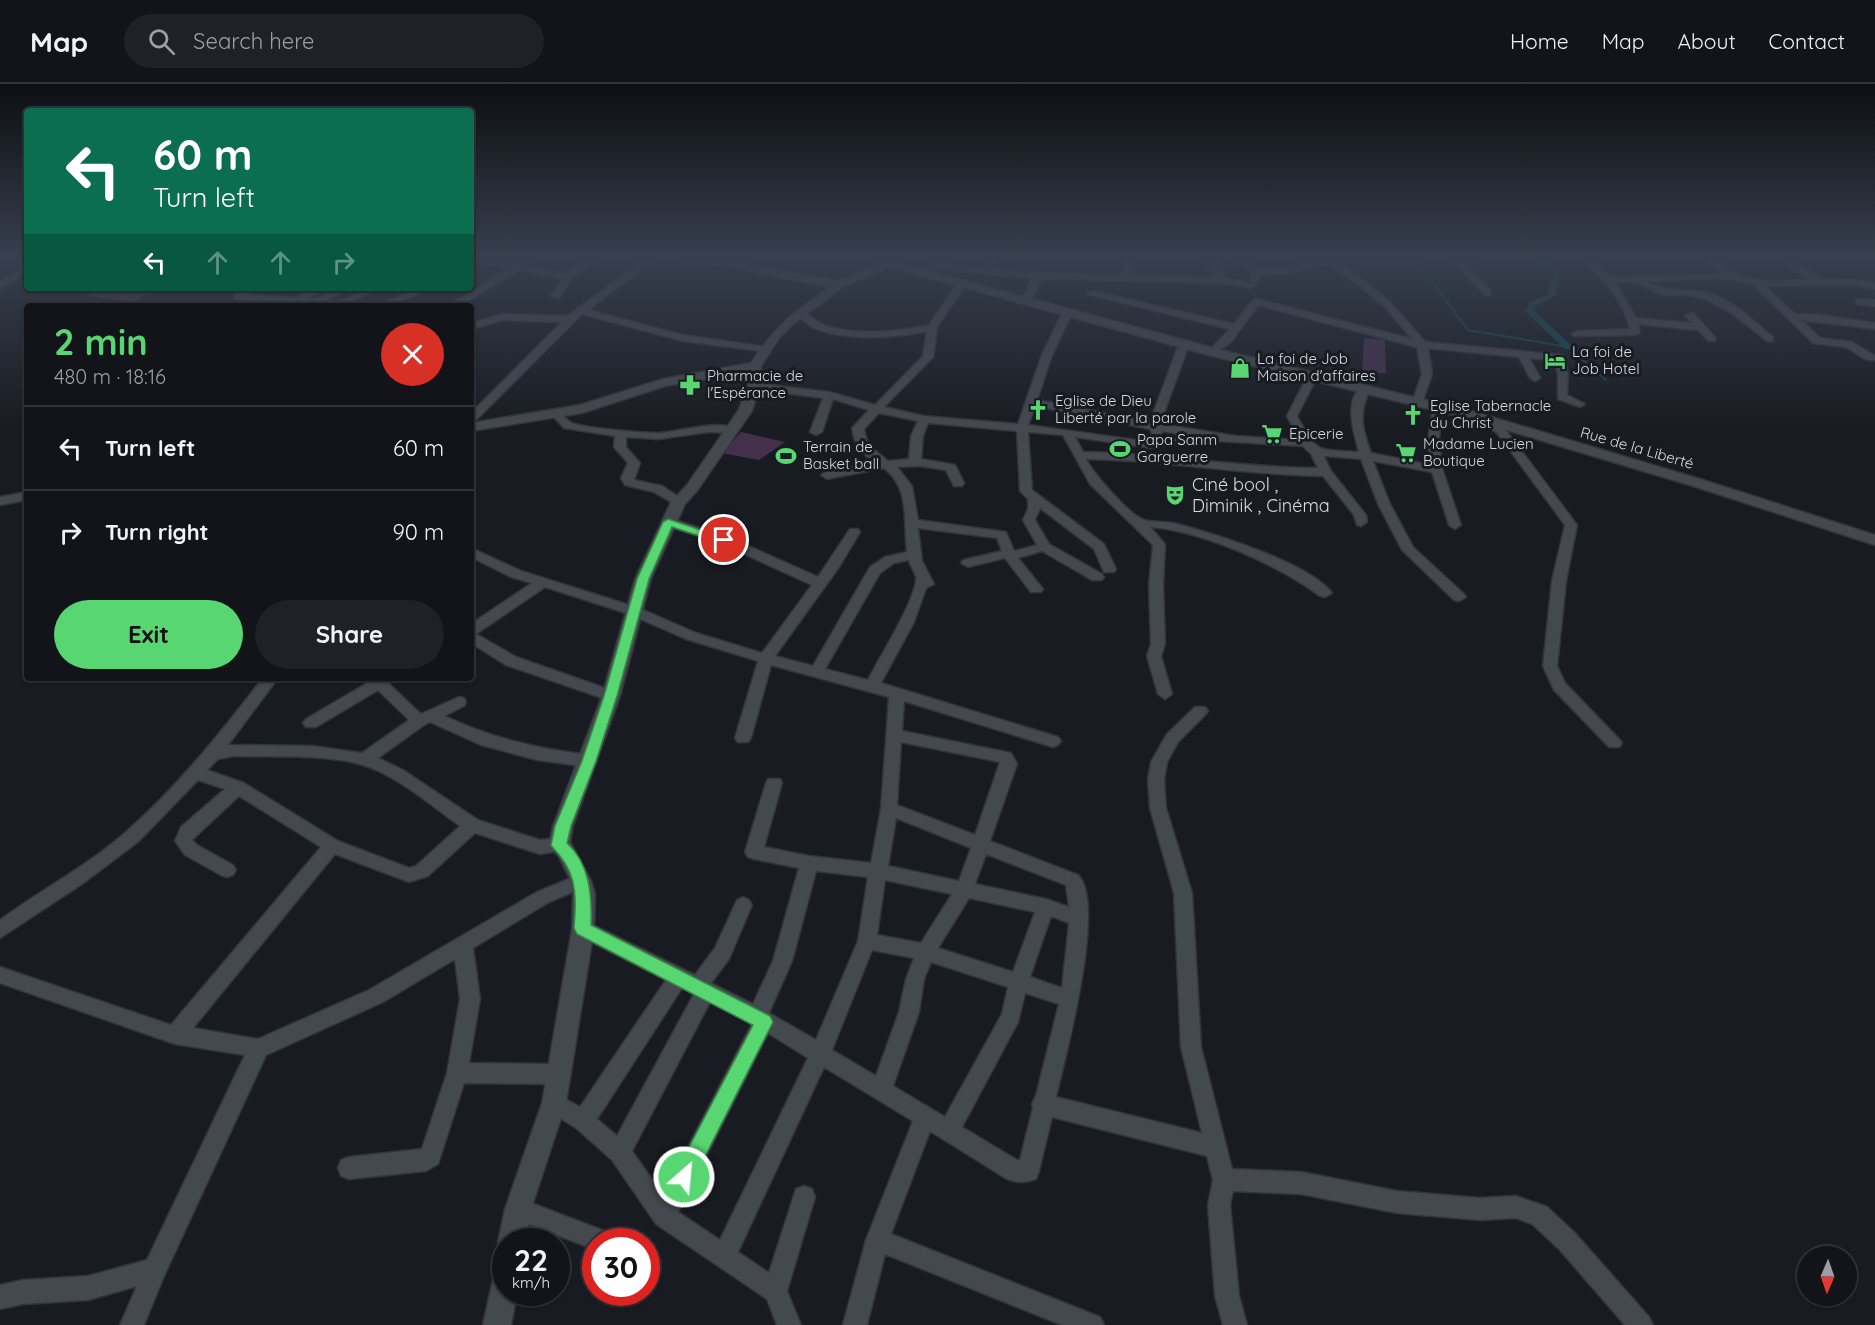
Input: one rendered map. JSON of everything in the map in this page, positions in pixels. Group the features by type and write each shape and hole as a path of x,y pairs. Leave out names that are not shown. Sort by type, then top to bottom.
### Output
{"street":[{"path":"474,416 578,313"},
{"path":"587,313 683,338 765,350"},
{"path":"559,845 563,826 589,761 611,696 643,579 678,502 692,488 746,411 755,376 765,350 781,329 801,313 818,327 839,330 903,331 932,327"},
{"path":"872,686 905,631 926,583 916,571 906,485 888,464 867,451 858,435 858,428 928,357 932,327 942,313"},
{"path":"1067,313 1050,347 1022,428 1026,491 1099,547 1109,569"},
{"name":"Rue de la Liberté","path":"1075,313 1213,352 1438,407 1698,483 1875,540"},
{"path":"1175,313 1235,327"},
{"path":"1213,352 1227,340 1247,313"},
{"path":"1298,313 1422,345 1559,358 1563,374 1562,397 1580,404"},
{"path":"1395,313 1422,345 1427,374 1417,403"},
{"path":"1577,334 1633,334 1634,321 1630,313"},
{"path":"1736,313 1770,339"},
{"path":"1788,313 1817,341 1848,344 1873,358"},
{"path":"1690,315 1712,339"},
{"path":"474,325 503,317 570,319"},
{"path":"1791,317 1821,318 1875,326"},
{"path":"1634,321 1702,327"},
{"path":"1159,443 1154,425 1185,344"},
{"path":"1522,353 1535,378"},
{"path":"1850,358 1873,358"},
{"path":"896,370 909,377"},
{"path":"474,427 556,414 616,400 663,383 730,373 755,376 877,409 924,419 1066,432 1150,445 1224,437"},
{"path":"1312,377 1292,416 1306,443 1316,452 1326,472 1360,514 1360,522"},
{"path":"1365,389 1356,411 1366,456 1400,537 1408,550 1459,597"},
{"path":"816,432 829,395"},
{"path":"1030,402 1224,437 1306,443"},
{"path":"1438,407 1433,444 1434,469 1455,525"},
{"path":"556,414 568,426 621,433 658,436 709,429 731,430"},
{"path":"915,463 916,436 924,419"},
{"path":"1486,422 1501,431 1570,525 1570,537 1559,581 1550,666 1559,686 1614,744"},
{"path":"1066,432 1071,437 1082,467 1095,483 1141,523 1159,544 1156,585 1158,644 1154,656 1166,694"},
{"path":"621,433 619,449 634,463 627,478 629,482 657,489 678,502"},
{"path":"1316,452 1366,456 1434,469"},
{"path":"1078,455 1152,458 1241,470 1326,472"},
{"path":"827,475 888,464 915,463 951,467 958,483"},
{"path":"0,501 24,497"},
{"path":"1034,499 1034,509 1029,520 1044,547 1096,577"},
{"path":"668,522 724,540 819,583"},
{"path":"1141,523 1158,522 1246,549 1302,575 1325,593"},
{"path":"912,523 1002,535 1009,555 1036,589"},
{"path":"743,738 766,658 854,532"},
{"path":"968,563 1044,547"},
{"path":"474,554 505,569 634,611 681,632 766,658 872,686 1053,741"},
{"path":"817,671 875,570 890,560 913,555"},
{"path":"474,629 543,583"},
{"path":"474,639 511,661 611,696"},
{"path":"0,930 34,904 76,879 133,836 213,754 269,681"},
{"path":"311,723 378,681"},
{"path":"381,681 425,719 481,740 537,754 589,761"},
{"path":"724,1257 820,1055 867,941 889,809 897,694"},
{"path":"365,759 425,719 459,702"},
{"path":"1200,711 1172,738 1159,762 1156,780 1158,808 1183,893 1191,1047 1224,1180 1219,1205 1227,1296 1235,1325"},
{"path":"882,1090 909,1012 915,979 925,952 964,890 982,844 1009,760 894,735"},
{"path":"213,754 234,750 312,752 365,759 397,774 472,825 540,847 559,845 566,851 581,881 584,894 583,928 554,1103 518,1209 515,1228"},
{"path":"193,772 238,787 332,846 409,875 422,871 472,825"},
{"path":"774,783 754,852 808,863 878,871 1046,907 1079,918"},
{"path":"227,870 191,850 183,841 187,832 238,787"},
{"path":"583,928 760,1019 1015,1171 1024,1173 1029,1166 1042,1104 1070,999 1079,918 1076,884 1072,880 889,809"},
{"path":"175,1035 332,846"},
{"path":"664,1216 775,986 808,863"},
{"path":"0,975 134,1019 175,1035 259,1048 376,996 543,897 581,881"},
{"path":"620,1152 722,952 743,905"},
{"path":"949,1131 1011,1016 1018,983 1046,907"},
{"path":"867,941 925,952 1070,999"},
{"path":"349,1168 426,1160 457,1073 470,999 463,945"},
{"path":"583,1121 679,976"},
{"path":"132,1325 155,1269 259,1048"},
{"path":"457,1073 558,1074"},
{"path":"554,1103 583,1121 620,1152 664,1216 775,1291 789,1325"},
{"path":"1042,1104 1215,1147"},
{"path":"855,1325 876,1240 925,1116"},
{"path":"1224,1180 1301,1183 1397,1203 1480,1209 1516,1207 1528,1211 1539,1215 1567,1241 1641,1325"},
{"path":"775,1291 804,1197"},
{"path":"518,1209 582,1234"},
{"path":"876,1240 1092,1325"},
{"path":"0,1297 23,1292 88,1288 155,1269"},
{"path":"497,1325 500,1306"}],"shaded area":[{"path":"1364,338 1385,340 1386,373 1362,373"},
{"path":"741,432 785,442 759,460 721,453"}],"waterway":[{"path":"1455,313 1468,330 1568,347 1606,380"},
{"path":"1531,313 1568,347"}],"place":[{"name":"La foi de Job Hotel","path":"1555,361"},
{"name":"La foi de Job Maison d'affaires","path":"1240,368"},
{"name":"Pharmacie de l'Espérance","path":"690,385"},
{"name":"Eglise de Dieu Liberté par la parole","path":"1038,410"},
{"name":"Eglise Tabernacle du Christ","path":"1413,415"},
{"name":"Epicerie","path":"1272,434"},
{"name":"Papa Sanm Garguerre","path":"1120,449"},
{"name":"Madame Lucien Boutique","path":"1406,453"},
{"name":"Terrain de Basket ball","path":"786,456"},
{"name":"Ciné bool , Diminik , Cinéma","path":"1175,495"}],"route":[{"path":"684,1177 764,1022 583,928 584,894 581,881 566,851 559,845 563,826 589,761 611,696 643,579 668,522 724,540"}]}
